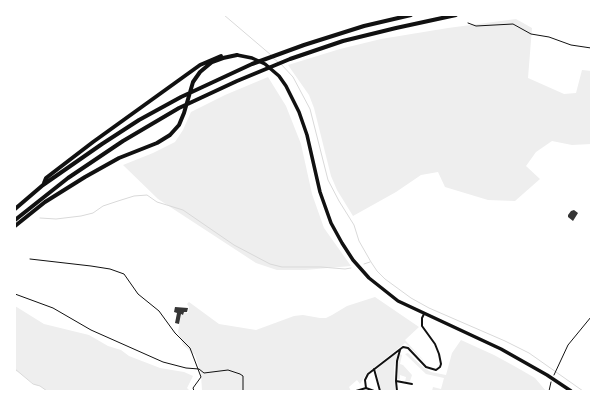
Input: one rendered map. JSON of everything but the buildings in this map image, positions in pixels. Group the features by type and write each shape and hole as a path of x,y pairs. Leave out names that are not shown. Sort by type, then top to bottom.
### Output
{"highway":[{"path":"15,209 42,185 102,144 139,120 181,97 239,70 281,53 354,29 411,15"},
{"path":"15,220 56,187 102,154 180,108 237,81 290,59 352,39 456,15"},
{"path":"42,185 46,178 87,146 200,65 216,57 232,54 237,55"},
{"path":"15,226 45,202 84,177 119,158 157,143 170,135 179,125 193,82 200,72 212,62 237,55"}],"main road":[{"path":"237,55 259,61 274,70 292,96 307,135 320,192 326,211 342,243 353,260 370,278 390,296 424,314 477,337 525,362 571,391"}],"street":[{"path":"366,388 364,384 366,377 403,347 408,348 426,366 436,370 440,367 441,364 439,354 435,344 422,326 424,314"},
{"path":"397,391 397,362 401,349"},
{"path":"374,369 380,391"},
{"path":"396,381 412,384"},
{"path":"356,391 366,388 374,391"}],"path":[{"path":"468,23 476,26 514,24 531,34 549,37 572,45 591,48"},
{"path":"30,259 110,269 124,274 138,294 159,311 175,333 190,348 201,377 193,388 194,391"},
{"path":"15,294 53,308 91,330 163,362 186,368 197,369 204,373 228,370 240,374 243,376 243,391"},
{"path":"558,365 568,345 591,317"},
{"path":"549,391 550,385"}],"shaded area":[{"path":"516,19 532,28 528,78 564,94 576,93 582,70 591,71 591,144 572,145 552,141 536,152 526,166 540,179 515,201 488,200 445,187 438,172 421,175 396,192 353,216 337,190 331,176 314,108 309,95 288,65 340,49 381,39"},
{"path":"268,77 286,106 301,144 312,194 324,228 351,266 305,270 277,270 256,263 158,199 123,165 175,142 183,130 191,112 225,95"},
{"path":"375,297 419,327 405,340 427,364 405,343 367,373 360,384 357,380 349,387 351,391 202,391 201,374 195,355 183,345 178,332 181,315 183,315 184,312 188,313 189,307 187,304 189,302 219,324 256,330 294,316 303,315 326,318 347,306"},
{"path":"15,306 44,324 89,335 108,346 121,350 129,356 160,368 184,372 193,376 187,388 190,391 47,391 40,386 35,385 17,371 15,372"},
{"path":"461,340 494,355 535,378 546,391 432,391 433,387 441,389 444,378 426,374 405,354 408,353 424,368 431,372 446,375 452,353"},
{"path":"395,354 398,354 394,367 395,391 381,391 376,370"},
{"path":"400,354 402,355 400,364 403,365 412,375 410,381 405,382 406,377 400,375 400,379 398,379 397,366"}],"waterway":[{"path":"224,15 271,55"},
{"path":"273,58 278,62"},
{"path":"281,64 293,77 310,109 328,180 354,225 359,241 377,271 385,279 411,298 429,308 529,353 583,391"},
{"path":"40,218 56,219 81,216 93,213 103,206 118,201 134,196 147,195 157,202 183,210 234,245 270,264 282,267 351,268"},
{"path":"364,264 370,262"},
{"path":"15,369 33,384 40,386 47,391"}]}
